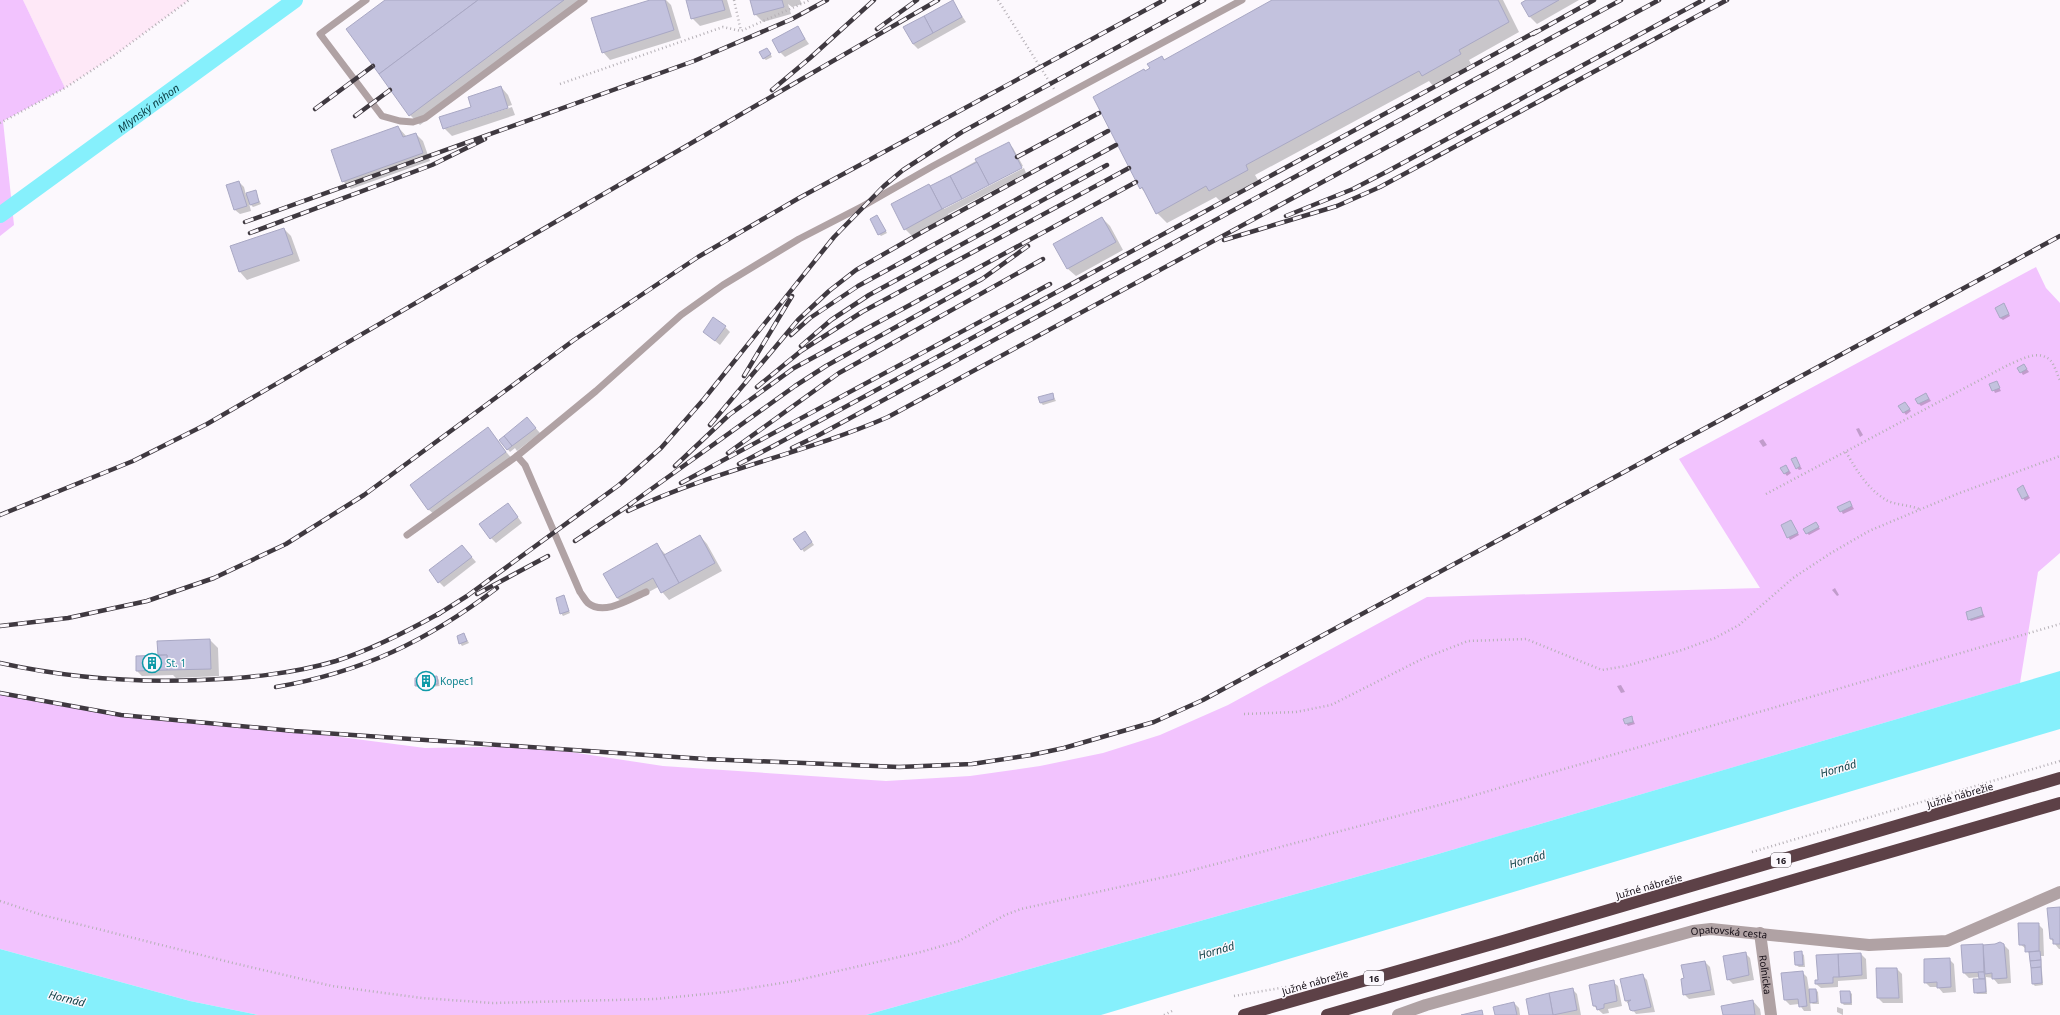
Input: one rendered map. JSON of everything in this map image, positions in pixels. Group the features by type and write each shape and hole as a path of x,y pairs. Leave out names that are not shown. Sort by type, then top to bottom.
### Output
{"highway":[{"name":"Južné nábrežie","path":"1244,1015 1518,937 2060,778"},
{"name":"16","path":"1327,1015 2060,803"}],"street":[{"name":"Opatovská cesta","path":"1398,1015 1428,1010 1693,931 1711,929 1869,945 1948,941 2060,892"},
{"name":"Roľnícka","path":"1760,933 1771,1015"}],"lane":[{"path":"366,0 320,34 382,116 400,121 413,122 425,118 584,0"},
{"path":"407,535 517,456 596,391 680,315 723,285 799,239 863,206 933,166 1242,0"},
{"path":"517,456 525,465 580,592 588,603 600,608 616,605 646,592"}],"path":[{"path":"0,124 65,88 112,57 190,0"},
{"path":"734,0 741,32"},
{"path":"560,84 723,27 741,32 808,0"},
{"path":"998,0 1051,83 1059,99"},
{"path":"1766,494 2029,356 2043,356 2050,360 2060,380"},
{"path":"1846,452 1862,478 1874,491 1890,501 1920,509"},
{"path":"1244,714 1296,712 1331,705 1422,659 1468,641 1526,639 1602,670 1626,666 1682,650 1715,638 1738,625 1793,578 1831,553 1869,531 1920,509 2060,456"},
{"path":"0,901 35,913 233,964 332,986 422,998 493,1004 655,999 726,992 794,981 921,952 959,941 1005,915 1021,909 1178,874 1458,800 2060,624"},
{"path":"1164,1015 1172,1011"}],"shaded area":[{"path":"0,0 23,0 65,88 3,121 14,225 0,236"},
{"path":"23,0 189,0 112,57 65,88"},
{"path":"2036,267 2046,288 2060,303 2060,553 2038,572 2020,683 1438,854 866,1015 258,1015 190,1001 0,949 0,694 65,706 156,719 294,731 425,748 531,746 663,766 886,781 970,776 1040,766 1103,753 1160,735 1228,705 1427,597 1760,588 1679,459"}],"water":[{"name":"Hornád","path":"2060,671 2060,729 1101,1015 866,1015 1438,854"},
{"name":"Hornád","path":"0,949 190,1001 258,1015 0,1015"}],"building":[{"path":"385,0 478,0 379,74 346,29"},
{"path":"478,0 564,0 409,116 379,74"},
{"path":"650,0 665,0 674,30 602,53 591,18"},
{"path":"686,0 722,0 725,10 691,19"},
{"path":"750,0 782,0 784,7 754,15"},
{"path":"953,0 962,17 933,33 924,16"},
{"path":"1272,0 1498,0 1509,22 1459,50 1461,54 1422,76 1419,71 1246,165 1248,170 1209,191 1206,186 1156,214 1142,187 1140,189 1093,97 1144,69 1145,71 1150,68 1147,64 1162,56 1164,60"},
{"path":"1526,0 1559,0 1529,17 1521,3"},
{"path":"924,16 933,33 913,44 903,27"},
{"path":"798,26 805,39 779,53 772,40"},
{"path":"767,48 771,54 763,59 759,52"},
{"path":"501,86 508,108 443,129 439,117 471,107 468,97"},
{"path":"398,126 403,137 416,133 423,153 342,182 331,150"},
{"path":"1009,142 1022,168 989,185 975,159"},
{"path":"977,162 989,185 962,199 950,176"},
{"path":"950,176 962,199 942,209 930,186"},
{"path":"239,181 247,206 234,210 226,185"},
{"path":"929,184 942,209 904,230 891,204"},
{"path":"256,190 259,202 250,205 246,193"},
{"path":"877,215 886,231 878,235 870,219"},
{"path":"1102,217 1116,242 1067,269 1053,244"},
{"path":"284,228 293,254 239,272 230,246"},
{"path":"2004,303 2009,314 2000,318 1995,308"},
{"path":"713,317 726,326 715,341 703,332"},
{"path":"2024,364 2027,369 2020,373 2017,368"},
{"path":"1997,381 2000,388 1992,391 1989,384"},
{"path":"1053,393 1054,399 1040,403 1038,397"},
{"path":"1926,393 1929,399 1918,404 1915,399"},
{"path":"1905,402 1910,409 1903,413 1898,406"},
{"path":"527,417 536,428 512,446 504,436"},
{"path":"488,427 506,452 428,510 410,485"},
{"path":"504,436 512,446 507,450 499,440"},
{"path":"1796,457 1800,466 1796,469 1791,459"},
{"path":"1786,465 1789,471 1784,474 1780,468"},
{"path":"2023,485 2028,496 2022,499 2017,489"},
{"path":"1850,501 1852,506 1840,512 1837,507"},
{"path":"508,503 518,517 490,539 479,524"},
{"path":"1791,520 1798,533 1787,538 1781,525"},
{"path":"1816,522 1819,527 1806,534 1803,529"},
{"path":"805,531 812,542 801,550 793,539"},
{"path":"700,535 715,563 679,583 664,555"},
{"path":"657,543 679,583 661,593 653,578 617,598 603,574"},
{"path":"462,545 472,557 438,583 429,570"},
{"path":"564,595 569,611 560,614 556,598"},
{"path":"1981,607 1983,615 1968,620 1966,612"},
{"path":"464,633 467,641 459,644 457,636"},
{"path":"210,639 211,669 167,670 167,655 158,655 157,641"},
{"name":"St. 1","path":"167,655 167,670 136,671 136,656"},
{"name":"Kopec1","path":"437,676 438,684 415,686 415,678"},
{"path":"1632,716 1633,722 1625,724 1623,719"},
{"path":"2060,907 2060,944 2053,944 2053,939 2050,939 2047,908"},
{"path":"2018,923 2039,923 2039,951 2025,952 2025,945 2019,945"},
{"path":"2000,942 2004,944 2007,978 1992,979 1992,973 1985,974 1983,945"},
{"path":"1983,944 1984,972 1963,973 1961,945"},
{"path":"1802,951 1803,965 1795,965 1794,952"},
{"path":"2040,951 2041,960 2030,961 2029,952"},
{"path":"1746,952 1749,975 1727,980 1723,956"},
{"path":"1861,953 1862,975 1839,977 1838,954"},
{"path":"1838,954 1839,977 1833,977 1833,983 1815,984 1815,980 1818,980 1816,955"},
{"path":"1950,958 1951,987 1937,988 1937,982 1924,983 1924,959"},
{"path":"2041,960 2041,967 2031,968 2030,961"},
{"path":"1705,961 1711,990 1683,995 1681,979 1684,978 1681,965"},
{"path":"2041,967 2042,983 2032,984 2031,968"},
{"path":"1876,968 1897,968 1899,998 1877,998"},
{"path":"1803,971 1807,1006 1799,1007 1798,999 1784,1000 1781,973"},
{"path":"1978,972 1984,972 1985,979 1979,979"},
{"path":"1643,974 1651,1007 1633,1011 1630,1010 1628,1002 1631,1000 1625,1001 1620,979"},
{"path":"1973,979 1985,979 1986,992 1974,993"},
{"path":"1614,980 1617,1001 1604,1004 1604,1008 1597,1010 1596,1006 1593,1006 1589,985"},
{"path":"1573,988 1577,1010 1553,1015 1549,993"},
{"path":"1809,989 1816,989 1817,1002 1810,1003"},
{"path":"1840,991 1850,991 1851,1003 1841,1003"},
{"path":"1549,993 1553,1015 1529,1015 1526,999"},
{"path":"1753,1000 1755,1015 1723,1015 1721,1006"},
{"path":"1514,1002 1517,1015 1495,1015 1493,1007"},
{"path":"1482,1010 1483,1015 1461,1015"}],"waterway":[{"name":"Mlynský náhon","path":"0,215 295,0"}],"railway":[{"path":"245,222 694,61 792,19 827,0"},
{"path":"772,90 874,0"},
{"path":"877,29 917,0"},
{"path":"0,515 133,461 207,424 938,0"},
{"path":"0,626 68,618 147,601 214,578 286,544 364,495 574,340 698,257 799,198 1164,0"},
{"path":"437,615 467,596 619,485 661,448 704,399 834,237 884,186 903,170 962,132 1204,0"},
{"path":"1533,34 1594,0"},
{"path":"792,448 819,435 1621,0"},
{"path":"628,511 660,497 725,473 823,442 888,417 1659,0"},
{"path":"1286,216 1353,189 1388,171 1703,0"},
{"path":"1224,240 1337,206 1380,187 1727,0"},
{"path":"739,464 1537,31"},
{"path":"315,109 373,66"},
{"path":"355,116 390,90"},
{"path":"1017,157 1099,113"},
{"path":"710,425 798,320 829,291 856,270 924,231 1108,131"},
{"path":"250,233 432,165 485,139"},
{"path":"791,335 810,318 858,286 1116,145"},
{"path":"801,346 831,320 869,295 1107,165"},
{"path":"757,387 801,351 862,312 1129,168"},
{"path":"675,466 729,415 794,368 1136,182"},
{"path":"0,693 121,715 294,731 705,759 899,767 972,764 1031,755 1064,748 1154,722 1203,700 2060,236"},
{"path":"629,505 795,386 826,366 982,279 1028,246"},
{"path":"728,453 839,373 1043,259"},
{"path":"681,483 1050,284"},
{"path":"744,376 792,296"},
{"path":"575,541 631,504"},
{"path":"477,594 548,556"},
{"path":"276,687 308,681 337,673 393,652 445,624 497,588"},
{"path":"0,663 75,676 125,680 175,681 269,675 303,669 350,656 389,640 440,613"}],"place":[{"name":"St. 1","path":"152,663"},
{"name":"Kopec1","path":"426,681"}]}
